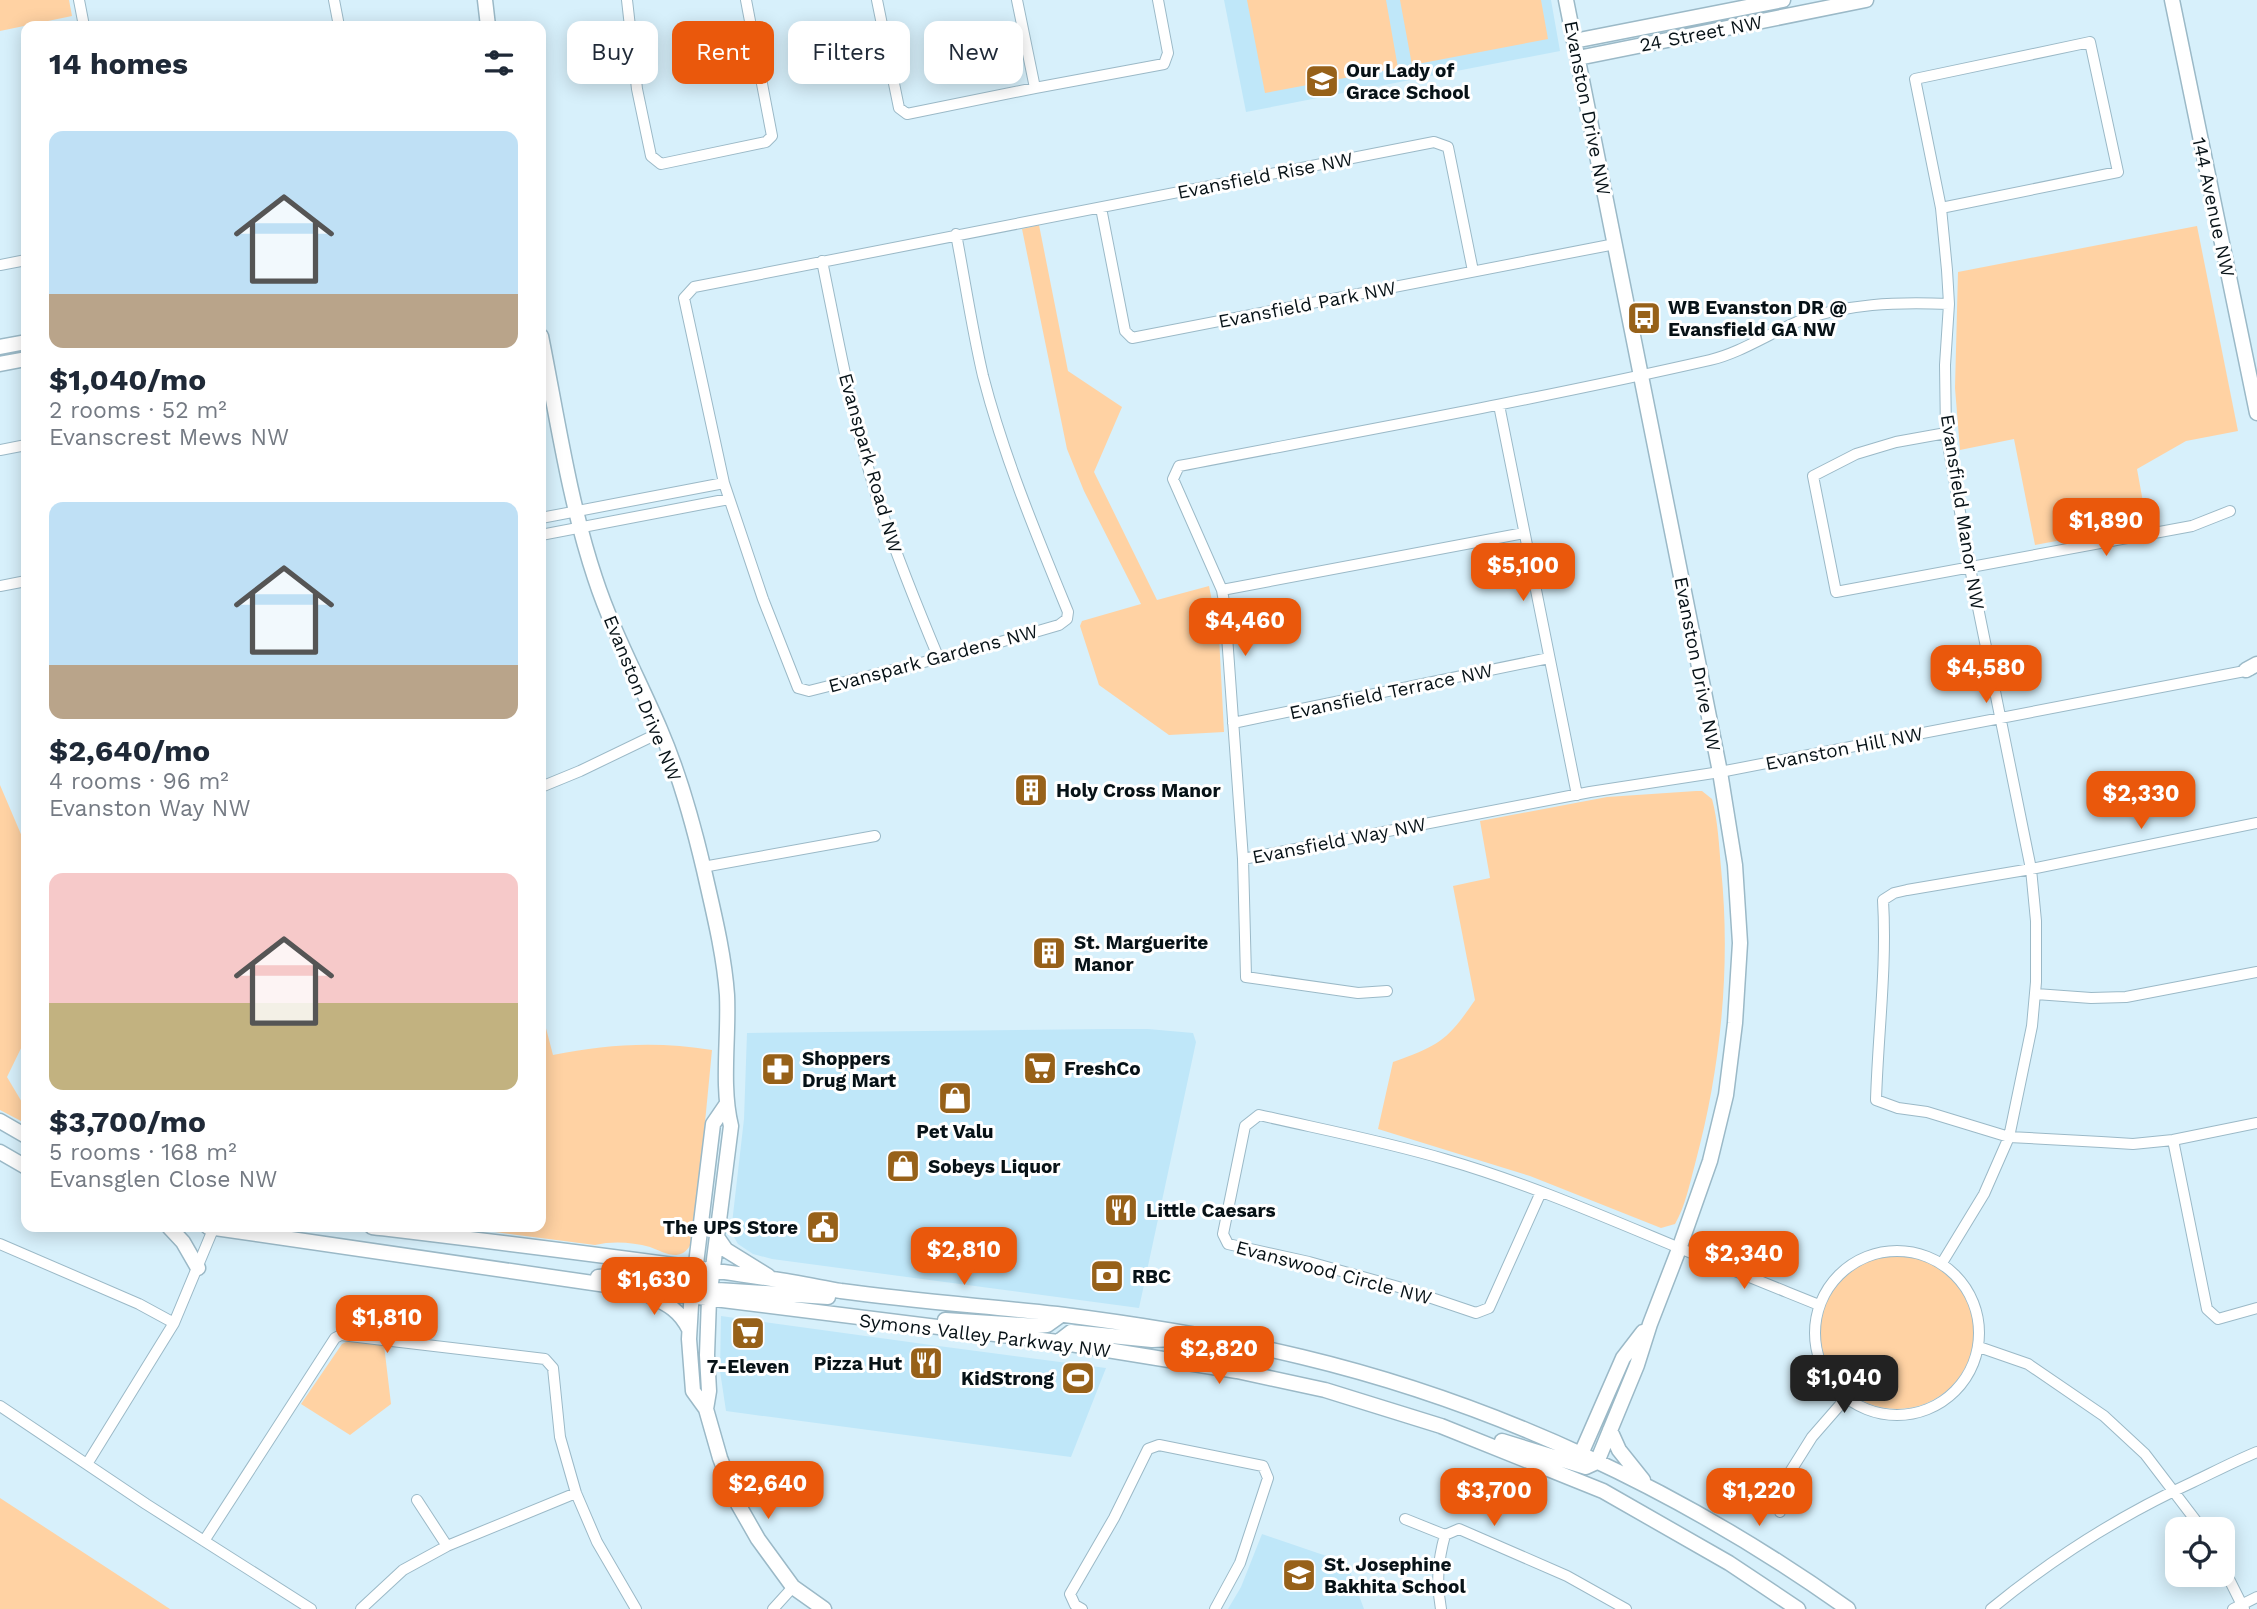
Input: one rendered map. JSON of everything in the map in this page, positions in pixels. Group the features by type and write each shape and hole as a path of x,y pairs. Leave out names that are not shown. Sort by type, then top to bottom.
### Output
{"main road":[{"path":"485,0 487,21"},
{"name":"Evanston Drive NW","path":"1566,0 1720,772 1735,865 1740,943 1735,1023 1726,1095 1710,1161 1637,1365 1597,1462"},
{"name":"24 Street NW","path":"1574,41 1783,0"},
{"name":"24 Street NW","path":"1578,58 1866,0"},
{"name":"144 Avenue NW","path":"2172,0 2257,413"},
{"path":"0,347 21,343"},
{"path":"0,364 21,360"},
{"name":"Evanston Drive NW","path":"546,360 580,528 614,629 661,732 703,867 727,993 726,1105 731,1126 710,1293 707,1354 709,1391 706,1409"},
{"name":"Evanston Drive NW","path":"706,1409 693,1391 689,1331 713,1124 726,1105"},
{"path":"0,1121 21,1133"},
{"path":"0,1152 21,1164"},
{"path":"174,1232 183,1241 198,1268"},
{"path":"247,1232 692,1296 702,1288 710,1293 828,1297 838,1290"},
{"name":"Symons Valley Parkway NW","path":"406,1232 696,1274 713,1270 838,1290 1061,1315 1300,1356 1378,1377 1452,1402 1576,1465 1603,1491 1729,1563 1798,1609"},
{"path":"717,1237 726,1250 774,1279"},
{"path":"576,1279 696,1274"},
{"path":"634,1289 677,1310 689,1331"},
{"name":"Symons Valley Parkway NW","path":"710,1293 884,1321 1058,1342 1237,1371 1325,1390 1385,1409 1449,1423 1576,1465 1597,1462 1646,1484 1752,1544 1848,1609"},
{"path":"884,1321 922,1319 1037,1326 1046,1325 1061,1315"},
{"name":"Evanston Drive NW","path":"1576,1465 1623,1358 1650,1324"},
{"path":"1058,1342 1071,1332 1152,1340 1200,1337"},
{"path":"706,1409 720,1458 738,1504 758,1539 793,1587 824,1609"},
{"path":"1610,1430 1619,1450 1646,1484"}],"street":[{"path":"79,0 83,21"},
{"path":"334,0 339,21"},
{"path":"627,0 637,89 651,156 661,164 766,142 772,136 746,0"},
{"path":"877,0 899,108 907,114 1164,64 1168,53 1158,0"},
{"path":"1017,0 1035,88"},
{"name":"Evansfield Manor NW","path":"1941,208 2118,172 2090,42 1915,79 1941,208 1949,304 1945,365 1946,433 1970,568 2031,869 2036,921 2036,994 2026,1061 2009,1137 1984,1194 1942,1264"},
{"name":"Evansfield Rise NW","path":"956,234 1434,142 1448,147 1474,271"},
{"name":"Evansfield Park NW","path":"1101,208 1125,331 1132,338 1615,244"},
{"name":"Evanspark Gardens NW","path":"956,234 983,374 1000,436 1020,495 1068,612 1067,619 1059,625 939,659 809,691 798,688 763,599 724,483 684,298 694,287 821,261 956,234"},
{"path":"0,265 21,261"},
{"name":"Evanspark Road NW","path":"821,261 850,401 876,494 901,567 939,659"},
{"name":"Evansfield Way NW","path":"1720,772 1577,795 1243,859 1229,635 1222,590 1173,478 1178,466 1499,405 1714,359 1800,321 1851,307 1908,302 1949,304"},
{"path":"1499,405 1577,795"},
{"path":"1946,433 1896,442 1856,454 1813,475 1836,592 2192,526 2230,511"},
{"path":"0,450 21,446"},
{"path":"546,517 724,483"},
{"path":"546,535 729,499"},
{"path":"1222,590 1524,533"},
{"path":"0,586 21,582"},
{"name":"Evansfield Terrace NW","path":"1233,723 1549,658"},
{"name":"Evanston Hill NW","path":"1720,772 2253,667"},
{"path":"546,784 580,771 661,732"},
{"path":"2257,823 2031,869 1907,890 1894,893 1883,900 1883,1001 1876,1100 1898,1108 1927,1112 2009,1137 2133,1144 2173,1140 2257,1123"},
{"path":"703,867 875,836"},
{"path":"1243,859 1246,976 1358,993 1387,991"},
{"path":"2036,994 2091,998 2126,997 2257,972"},
{"name":"Evanswood Circle NW","path":"1541,1192 1489,1308 1476,1313 1402,1288 1228,1244 1223,1234 1245,1126 1258,1115 1445,1159 1541,1192 1607,1217 1819,1305"},
{"path":"2173,1140 2207,1309 2218,1319 2257,1308"},
{"path":"87,1464 174,1323 210,1232"},
{"path":"0,1244 139,1304 174,1323"},
{"path":"1902,1250 1923,1254 1942,1264 1960,1279 1973,1300 1979,1323 1979,1347 1969,1374 1951,1396 1927,1411 1899,1416 1871,1412 1846,1398 1828,1379 1817,1356 1814,1330 1819,1305 1829,1286 1843,1270 1871,1255 1902,1250"},
{"path":"205,1541 335,1338 341,1335 545,1359 553,1368 560,1437 576,1493 597,1542 636,1609"},
{"path":"1979,1347 2028,1364 2104,1416 2145,1454 2193,1517"},
{"path":"1780,1512 1780,1488 1812,1437 1846,1398"},
{"path":"0,1406 311,1609"},
{"path":"1082,1609 1075,1605 1070,1594 1114,1518 1148,1449 1159,1445 1263,1466 1268,1478 1240,1563 1215,1609"},
{"path":"1991,1609 2015,1589 2105,1529 2173,1490 2257,1452"},
{"path":"361,1609 403,1570 447,1546 576,1493"},
{"path":"417,1500 447,1546"},
{"path":"1405,1519 1446,1535"},
{"path":"1441,1609 1437,1586 1438,1557 1446,1535 1459,1529 1567,1576 1626,1609"},
{"path":"773,1609 793,1587"},
{"path":"2232,1587 2240,1607 2257,1597"}],"shaded area":[{"path":"0,0 69,0 72,16 48,21 21,21 21,27 0,31"},
{"name":"Our Lady of Grace School","path":"1224,0 1551,0 1560,51 1246,112"},
{"path":"1247,0 1386,0 1398,68 1265,93"},
{"path":"1400,0 1541,0 1548,39 1412,65"},
{"path":"1039,225 1068,371 1122,407 1094,472 1157,600 1209,586 1219,636 1224,732 1169,735 1099,685 1080,626 1082,621 1141,604 1084,491 1067,449 1022,229"},
{"path":"2197,226 2238,431 2186,441 2137,469 2147,524 2035,545 2014,439 1960,450 1955,388 1958,272"},
{"path":"0,785 21,834 21,1048 7,1077 21,1101 21,1121 0,1110"},
{"path":"1702,791 1712,799 1717,824 1725,942 1722,1017 1704,1128 1689,1187 1675,1224 1661,1228 1530,1176 1378,1129 1393,1062 1441,1040 1457,1025 1475,1000 1453,886 1490,878 1480,821 1607,797"},
{"path":"546,1028 553,1055 632,1045 672,1045 712,1050 694,1236 690,1246 683,1253 676,1255 629,1243 595,1245 495,1232 546,1232"},
{"path":"1148,1029 1193,1033 1196,1042 1139,1308 772,1259 753,1254 738,1244 731,1232 744,1119 747,1033"},
{"path":"1897,1255 1926,1261 1951,1278 1968,1303 1974,1332 1968,1361 1951,1386 1926,1403 1897,1409 1868,1403 1843,1386 1826,1361 1820,1332 1826,1303 1843,1278 1868,1261"},
{"path":"721,1316 1106,1368 1071,1457 748,1414 726,1411 720,1371"},
{"path":"348,1341 384,1345 391,1404 350,1435 301,1404 342,1344"},
{"path":"0,1498 170,1609 0,1609"},
{"name":"St. Josephine Bakhita School","path":"1262,1534 1347,1563 1364,1609 1228,1609 1241,1587"}],"place":[{"name":"Our Lady of Grace School","path":"1322,81"},
{"name":"WB Evanston DR @ Evansfield GA NW","path":"1644,318"},
{"name":"Holy Cross Manor","path":"1031,790"},
{"name":"St. Marguerite Manor","path":"1049,953"},
{"name":"FreshCo","path":"1040,1068"},
{"name":"Shoppers Drug Mart","path":"778,1069"},
{"name":"Pet Valu","path":"955,1098"},
{"name":"Sobeys Liquor","path":"903,1166"},
{"name":"Little Caesars","path":"1121,1210"},
{"name":"The UPS Store","path":"823,1227"},
{"name":"RBC","path":"1107,1276"},
{"name":"7-Eleven","path":"748,1333"},
{"name":"Pizza Hut","path":"926,1363"},
{"name":"KidStrong","path":"1078,1378"},
{"name":"St. Josephine Bakhita School","path":"1299,1575"}]}
